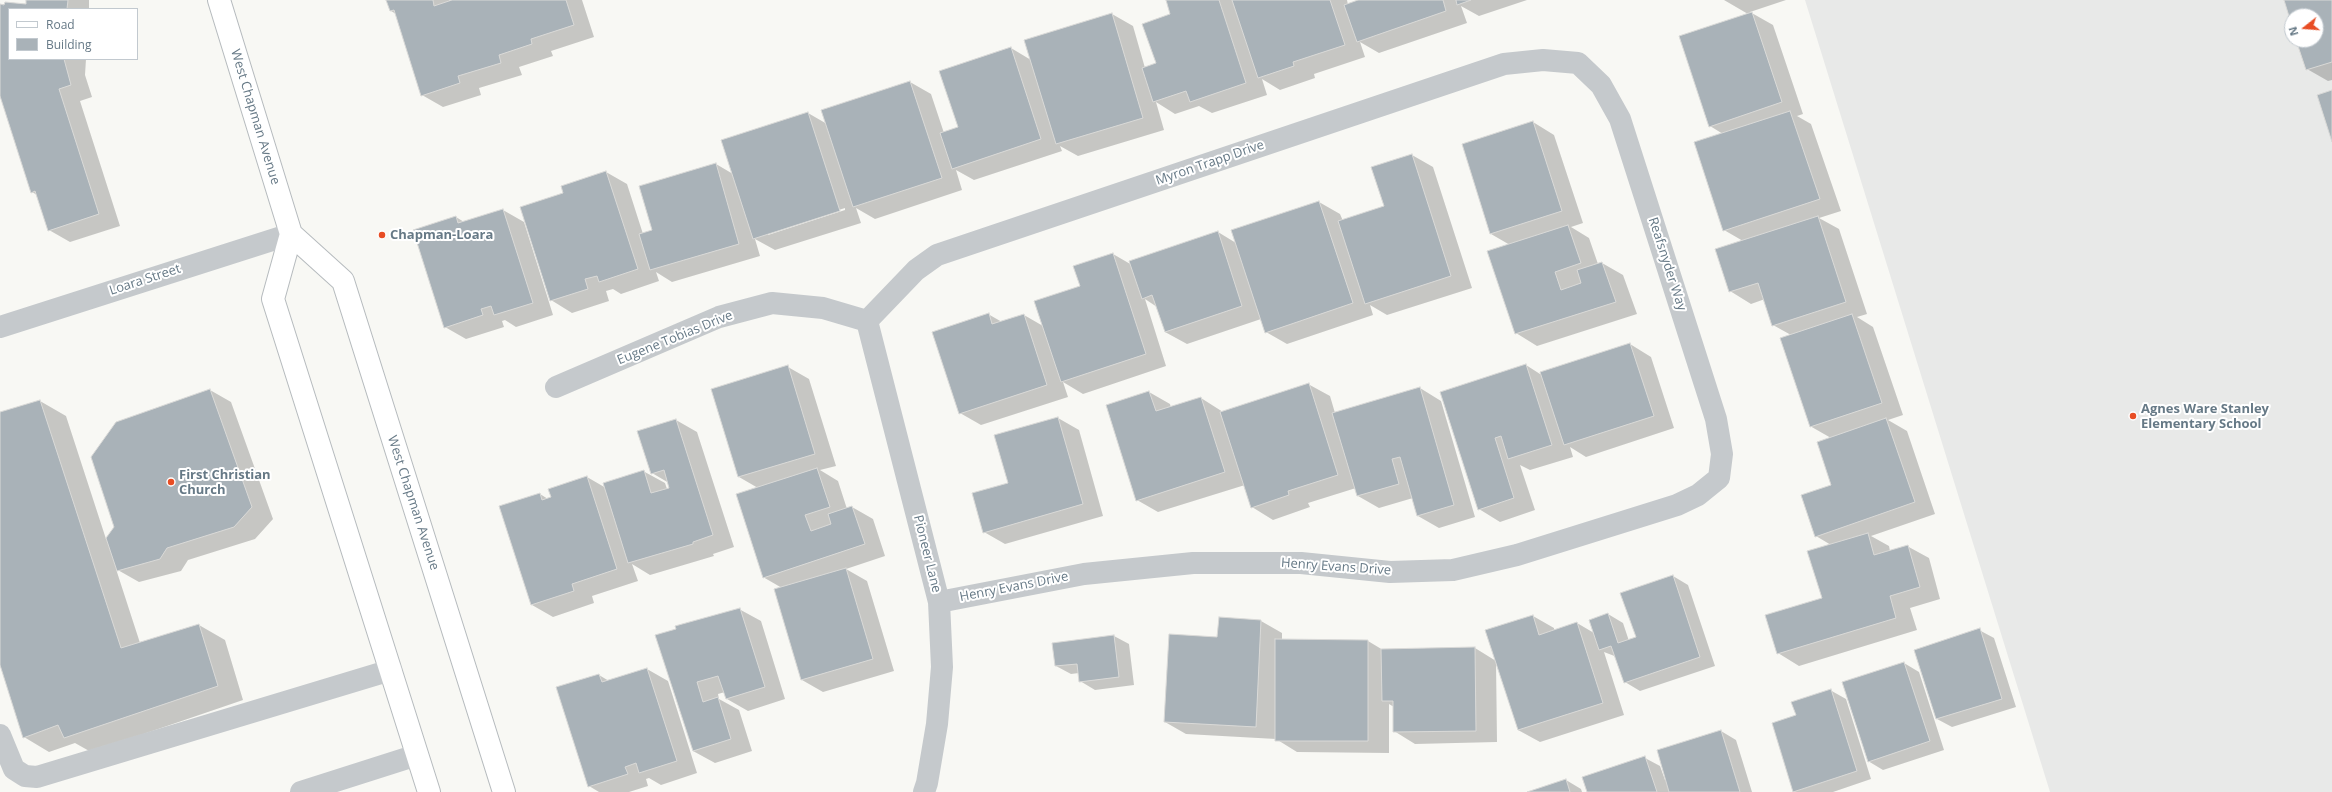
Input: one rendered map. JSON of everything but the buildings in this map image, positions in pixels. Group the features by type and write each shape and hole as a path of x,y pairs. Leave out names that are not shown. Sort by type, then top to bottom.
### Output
{"main road":[{"name":"West Chapman Avenue","path":"218,0 291,234 343,281 504,792"},
{"path":"291,234 273,299 429,792"}],"street":[{"name":"Myron Trapp Drive","path":"866,321 916,270 937,255 1504,64 1543,60 1578,62"},
{"name":"Reafsnyder Way","path":"1578,62 1601,85 1620,119 1716,419 1722,454 1719,478"},
{"name":"Loara Street","path":"0,327 291,234"},
{"name":"Eugene Tobias Drive","path":"556,387 719,317 772,303 823,308 866,321"},
{"name":"Pioneer Lane","path":"866,321 939,602 942,667 937,724 927,783 924,792"},
{"name":"Henry Evans Drive","path":"939,602 1084,574 1193,563 1301,564 1390,572 1453,570 1517,555 1677,505 1698,496 1719,478"},
{"path":"0,735 14,769 25,776 36,777 391,670"},
{"path":"301,792 417,755"}],"shaded area":[{"name":"Agnes Ware Stanley Elementary School","path":"1805,0 2332,0 2332,792 2050,792"}],"place":[{"name":"Chapman-Loara","path":"382,235"},
{"name":"Agnes Ware Stanley Elementary School","path":"2133,416"},
{"name":"First Christian Church","path":"171,482"}]}
